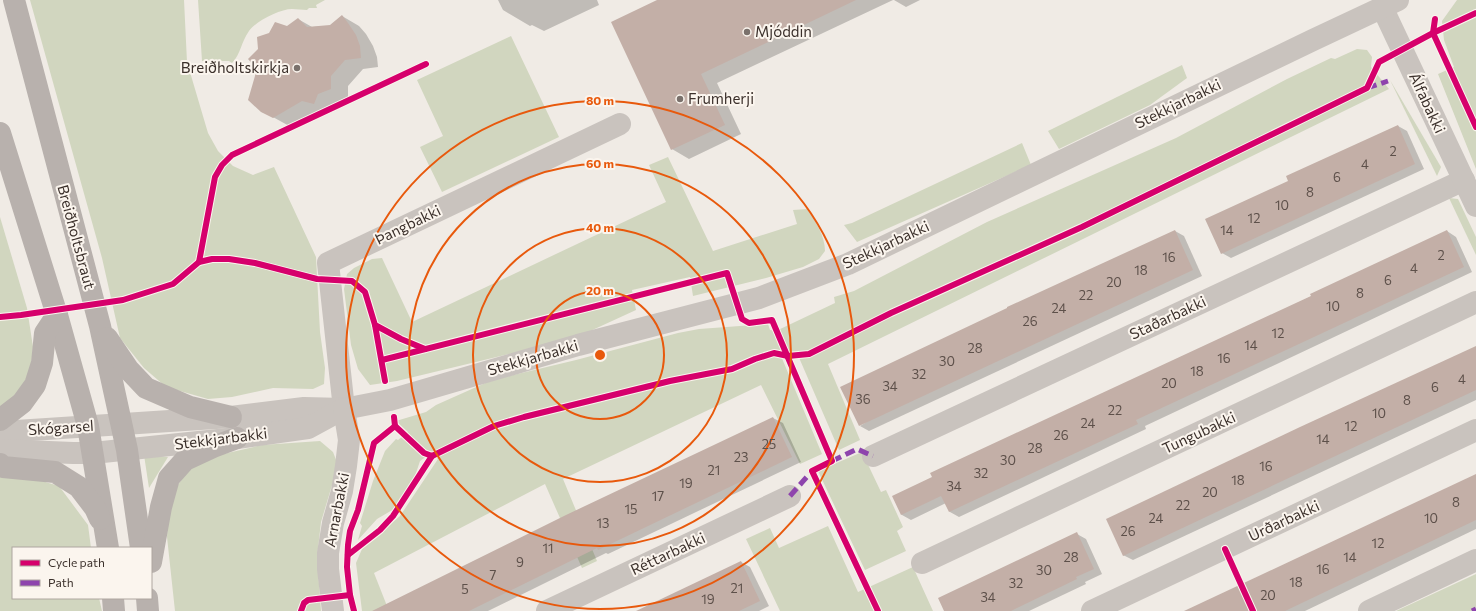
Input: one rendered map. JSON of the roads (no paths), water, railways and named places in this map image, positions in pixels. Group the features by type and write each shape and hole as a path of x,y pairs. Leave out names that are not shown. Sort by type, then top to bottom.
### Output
{"main road":[{"name":"Breiðholtsbraut","path":"14,0 100,326 127,450 141,547"},
{"path":"0,133 57,316 88,426 108,543"},
{"path":"0,420 22,404 35,385 42,363 45,333 57,316"},
{"path":"100,326 128,369 146,388 190,407 231,417"},
{"path":"152,556 161,507 169,478 185,460 237,438"},
{"path":"0,464 3,467 54,472 79,487 95,508 108,543"},
{"path":"113,599 114,611"},
{"path":"147,599 148,611"}],"street":[{"name":"Álfabakki","path":"1386,2 1476,206"},
{"name":"Stekkjarbakki","path":"122,424 231,417 304,408 344,409 390,400 578,345 772,294 848,264 1386,2"},
{"name":"Þangbakki","path":"344,409 328,263 620,124"},
{"name":"Staðarbakki","path":"873,456 1464,180"},
{"name":"Tungubakki","path":"922,563 1476,302"},
{"name":"Stekkjarbakki","path":"93,452 127,450 237,438 308,428 344,409"},
{"name":"Arnarbakki","path":"333,611 328,569 328,553 333,523 342,491 349,440 344,409"},
{"name":"Skógarsel","path":"0,432 122,424"},
{"name":"Urðarbakki","path":"1092,611 1476,430"},
{"name":"Skógarsel","path":"0,450 73,453 93,452"},
{"name":"Réttarbakki","path":"546,611 790,496"},
{"path":"1369,611 1476,560"}],"place":[{"name":"Mjóddin","path":"747,32"},
{"name":"Breiðholtskirkja","path":"297,68"},
{"name":"Frumherji","path":"680,99"}]}
